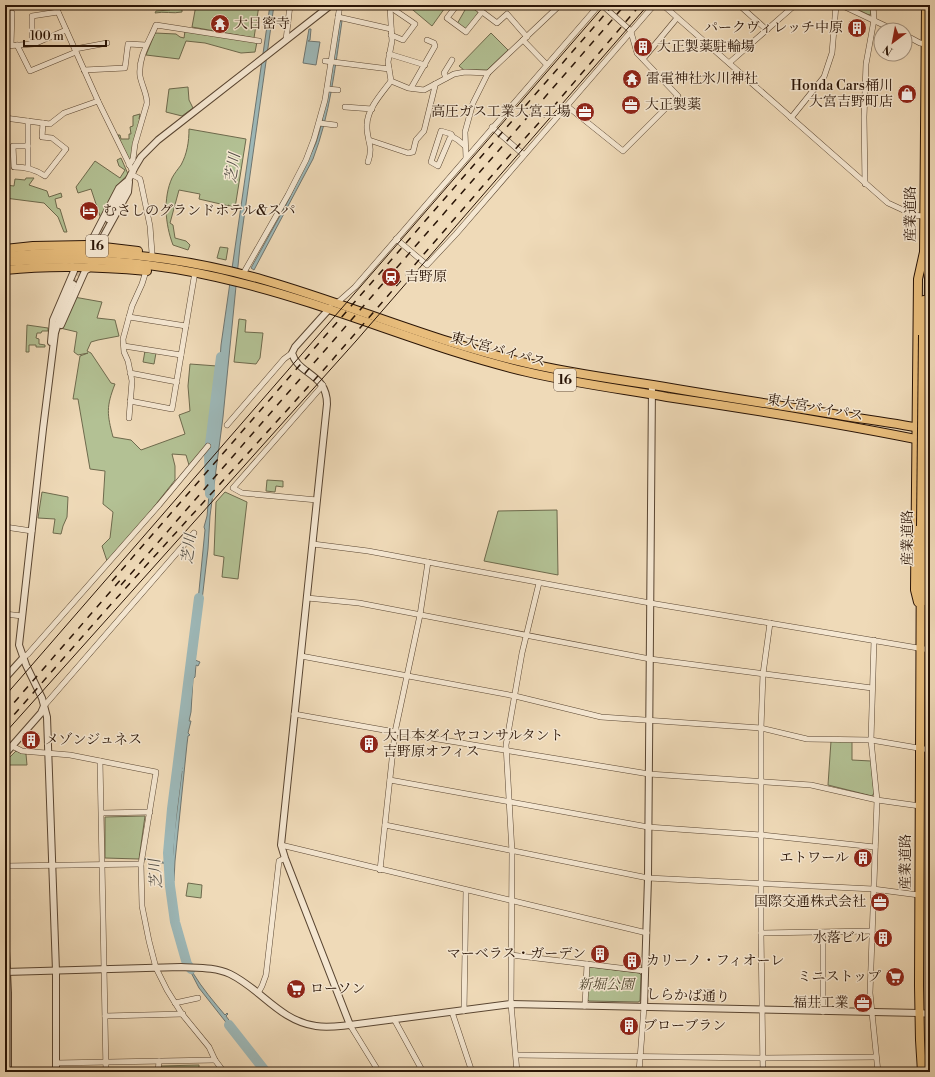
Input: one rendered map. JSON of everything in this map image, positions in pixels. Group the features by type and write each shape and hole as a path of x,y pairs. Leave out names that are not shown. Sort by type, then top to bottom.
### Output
{"main road":[{"name":"産業道路","path":"922,1072 919,1012 919,895 923,335 924,252 927,216 928,78 926,5"},
{"name":"東大宮バイパス","path":"5,249 33,246 87,245 152,253 187,262 226,275 242,283 328,309 449,351 489,363 531,373 600,386 929,442"},
{"path":"921,611 915,590 916,428 918,279 924,252"},
{"path":"921,611 927,591 929,442 929,278 924,252"},
{"name":"東大宮バイパス","path":"5,256 34,253 92,253 147,257 187,262"},
{"name":"東大宮バイパス","path":"5,262 92,260 121,262 226,275 243,274 337,303 492,355 540,366 929,430"},
{"name":"東大宮バイパス","path":"5,270 72,266 146,271 186,271"}],"street":[{"path":"55,5 98,101 129,165 131,175 128,192 101,241 104,247"},
{"path":"286,40 290,5"},
{"path":"108,220 142,157 158,140 256,62 331,5"},
{"path":"243,274 293,186 314,142 327,89 340,5"},
{"path":"385,5 391,6 415,24 403,40 391,35"},
{"path":"457,5 447,18 466,32 482,12"},
{"path":"473,5 497,23 507,14 525,39 547,65"},
{"path":"466,158 465,132 473,103 488,73 560,5"},
{"path":"227,425 284,359 292,353 295,347 328,309 355,287 599,5"},
{"path":"567,106 623,151 678,96 636,53 631,31 602,5"},
{"path":"396,239 427,265 456,234 654,5"},
{"path":"663,5 888,203 914,215 927,216"},
{"path":"739,5 767,30"},
{"path":"729,63 795,5"},
{"path":"791,118 824,77 832,53 836,5"},
{"path":"841,5 878,22"},
{"path":"865,184 864,116 866,64 874,20 873,5"},
{"path":"368,162 371,154 367,123 372,109 391,80 389,54 392,41 391,6"},
{"path":"32,44 32,16 58,12"},
{"path":"5,13 12,13 8,45 32,44 66,30"},
{"path":"338,18 391,28"},
{"path":"643,59 677,18"},
{"path":"129,165 133,159 135,144 147,104 147,98 142,84 140,62 146,45 156,25 259,41"},
{"path":"913,38 926,44"},
{"path":"411,88 435,46 434,43 427,40"},
{"path":"17,45 30,71 75,50 107,44"},
{"path":"84,70 126,68 128,44 146,45"},
{"path":"389,54 425,65"},
{"path":"446,78 444,73 452,60"},
{"path":"325,61 389,69"},
{"path":"391,80 411,88 424,90 454,74 465,72 488,73"},
{"path":"369,140 408,153 413,152 416,140 424,131 435,84"},
{"path":"327,89 336,90"},
{"path":"5,118 50,124 64,113 98,101"},
{"path":"345,107 372,109"},
{"path":"28,121 28,168"},
{"path":"28,146 13,146 14,167 35,169 45,176 66,149 52,138 42,137 44,123"},
{"path":"319,123 335,125"},
{"path":"492,127 524,155"},
{"path":"453,137 450,138 438,166 431,162 441,131 451,134 465,146"},
{"path":"87,245 93,238 119,188 131,175"},
{"path":"131,175 140,179 150,226 152,253"},
{"path":"52,359 51,328 56,311 74,271 72,266"},
{"path":"52,359 57,333 85,271 91,267"},
{"path":"129,418 132,382 128,361 124,352 123,339 132,306 146,271"},
{"path":"130,401 172,409 195,272"},
{"path":"56,1072 56,971 47,717 42,698 23,658 19,644 52,359 58,322 73,284"},
{"path":"129,316 186,326"},
{"path":"124,346 181,355"},
{"path":"292,353 295,360 323,385 327,396 327,404 294,714 282,845 285,858 350,1025 379,1072"},
{"path":"130,373 177,382"},
{"path":"317,500 242,493 233,488 323,385"},
{"path":"639,1072 644,1007 647,933 652,385"},
{"path":"5,678 28,654 208,446"},
{"path":"5,526 32,531"},
{"path":"5,754 40,713 44,706 194,533"},
{"path":"313,544 368,551 650,603 930,650"},
{"path":"380,870 395,732 420,615 428,562"},
{"path":"517,1072 511,1004 512,852 506,751 526,636 539,583"},
{"path":"307,598 359,603 650,659 872,688"},
{"path":"5,614 22,616"},
{"path":"763,1072 760,728 763,674 770,623"},
{"path":"874,640 871,740 877,800 870,993 878,1072"},
{"path":"300,656 515,696 602,717 760,728 808,738 871,740 930,750"},
{"path":"294,714 649,774 811,785 877,800 920,806"},
{"path":"12,746 22,751 70,755 156,772 141,864 142,906 156,968 175,1003 209,1047 215,1060 224,1072"},
{"path":"100,761 106,1072"},
{"path":"390,780 648,827 761,835 875,847"},
{"path":"102,813 150,812"},
{"path":"385,825 512,852 648,878 873,889 919,895"},
{"path":"282,845 380,870 647,933"},
{"path":"258,993 266,975 279,861 285,858"},
{"path":"5,866 141,864"},
{"path":"464,1011 466,890"},
{"path":"5,931 8,994 8,1072"},
{"path":"761,933 872,931"},
{"path":"823,932 823,1012"},
{"path":"511,955 645,971"},
{"path":"585,1006 587,964"},
{"name":"しらかば通り","path":"6,972 181,967 222,971 230,974 258,993 283,1013 299,1022 316,1026 330,1027 511,1004 823,1012 919,1012 930,1014"},
{"path":"175,1003 198,998"},
{"path":"452,1012 472,1072"},
{"path":"105,1016 183,1014"},
{"path":"394,1019 423,1072"},
{"path":"516,1055 762,1058 876,1057"},
{"path":"56,1063 215,1060"},
{"path":"158,1072 159,1061"}],"green space":[{"path":"170,5 182,5 182,12 155,13 156,11 170,10"},
{"path":"196,5 259,5 254,38 192,27"},
{"path":"407,5 447,5 432,26"},
{"path":"459,5 470,5 478,11 467,29 464,30 457,24 465,10"},
{"path":"848,5 871,5 871,14 869,15"},
{"path":"185,31 257,42 255,52 241,53 205,43 186,41 179,59 146,55 155,33 176,34 184,38"},
{"path":"491,33 508,50 487,70 464,70 459,66"},
{"path":"188,87 189,100 193,108 182,116 166,112 169,89"},
{"path":"140,114 139,119 141,119 132,159 129,163 118,135 120,135 121,139 129,139 129,134 131,134 130,127 133,126 133,116"},
{"path":"189,129 246,139 235,208 228,205 229,206 199,199 200,194 179,190 170,223 173,225 175,238 186,241 190,245 188,250 173,245 168,228 166,202 172,178 185,157"},
{"path":"121,158 128,174 116,188 101,219 91,189 78,193 76,187 95,161 120,178 125,170 119,166 117,160"},
{"path":"26,178 34,178 29,185 47,191 49,197 61,193 62,197 55,199 57,208 60,209 67,232 64,232 58,217 44,203 5,198 5,185 14,186 15,179 25,180"},
{"path":"220,247 228,248 226,260 217,258"},
{"path":"74,297 102,302 97,318 115,320 119,336 91,342 87,351 91,353 111,383 115,384 108,410 113,437 131,440 141,450 185,434 179,415 190,411 188,386 190,364 217,366 207,451 189,465 186,455 172,454 175,466 175,480 149,513 107,561 102,546 110,538 113,512 103,504 105,471 90,469 78,399 73,399 80,356 88,353 78,355 74,352 77,332 60,328"},
{"path":"239,319 246,320 245,332 263,333 260,358 256,364 234,362"},
{"path":"27,325 48,328 48,331 37,333 36,338 39,339 39,344 45,345 45,347 29,345 29,352 26,352"},
{"path":"145,351 156,353 154,364 143,362"},
{"path":"267,480 283,481 283,487 276,486 275,492 266,491"},
{"path":"42,492 68,497 67,517 61,534 53,533 55,519 38,518"},
{"path":"225,492 247,502 238,579 222,577 224,557 214,555 216,502"},
{"path":"557,510 558,575 484,561 498,511"},
{"path":"831,741 852,741 852,760 871,761 874,793 872,796 828,785"},
{"path":"16,751 26,754 27,765 8,765 8,759"},
{"path":"145,816 139,859 105,858 105,817"},
{"path":"188,883 202,885 201,898 186,896"},
{"name":"新堀公園","path":"590,967 639,973 641,975 640,1001 589,1001 587,999 588,969"},
{"path":"199,1065 199,1072 161,1072 161,1066"}],"water":[{"path":"270,5 274,5 240,246 223,417 210,516 208,549 195,660 200,662 198,666 196,665 195,677 193,679 189,721 191,721 188,733 190,735 188,736 187,744 173,881 175,917 183,951 193,973 208,995 225,1015 227,1013 228,1014 226,1016 234,1029 236,1029 239,1033 236,1035 199,988 183,957 175,935 170,908 170,875 172,865 143,858 172,864 174,834 182,771 177,770 178,767 182,769 183,730 185,730 198,612 205,530 204,527 207,516 215,433 221,345"},
{"path":"339,21 342,21 334,74 328,108 319,142 313,159 254,270 251,268 286,205 316,143 321,126"},
{"path":"309,29 311,29 310,40 308,41 320,42 316,65 303,63"}],"waterway":[{"name":"芝川","path":"210,494 209,452 221,357"},
{"name":"芝川","path":"191,969 187,964 175,922 170,886 168,853 172,809 199,598"},
{"name":"芝川","path":"229,1025 266,1072"}],"tunnel":[{"path":"92,248 108,219"},
{"path":"73,284 83,265"}],"tram line":[{"path":"5,696 605,5"},
{"path":"5,733 356,341 648,5"}],"railway":[{"path":"112,581 613,5"},
{"path":"121,585 625,5"},
{"path":"5,725 104,612 327,366 640,5"},
{"path":"5,713 123,577"}],"place":[{"name":"大日密寺","path":"220,24"},
{"name":"パークヴィレッチ中原","path":"857,28"},
{"name":"大正製薬駐輪場","path":"643,47"},
{"name":"雷電神社氷川神社","path":"632,79"},
{"name":"Honda Cars桶川 大宮吉野町店","path":"907,94"},
{"name":"大正製薬","path":"631,105"},
{"name":"高圧ガス工業大宮工場","path":"585,112"},
{"name":"むさしのグランドホテル&スパ","path":"89,211"},
{"name":"吉野原","path":"391,277"},
{"name":"メゾンジュネス","path":"31,740"},
{"name":"大日本ダイヤコンサルタント 吉野原オフィス","path":"369,744"},
{"name":"エトワール","path":"863,858"},
{"name":"国際交通株式会社","path":"880,902"},
{"name":"水落ビル","path":"883,938"},
{"name":"マーベラス・ガーデン","path":"600,954"},
{"name":"カリーノ・フィオーレ","path":"632,961"},
{"name":"ミニストップ","path":"895,977"},
{"name":"ローソン","path":"296,989"},
{"name":"福井工業","path":"863,1003"},
{"name":"ブローブラン","path":"629,1026"}]}
